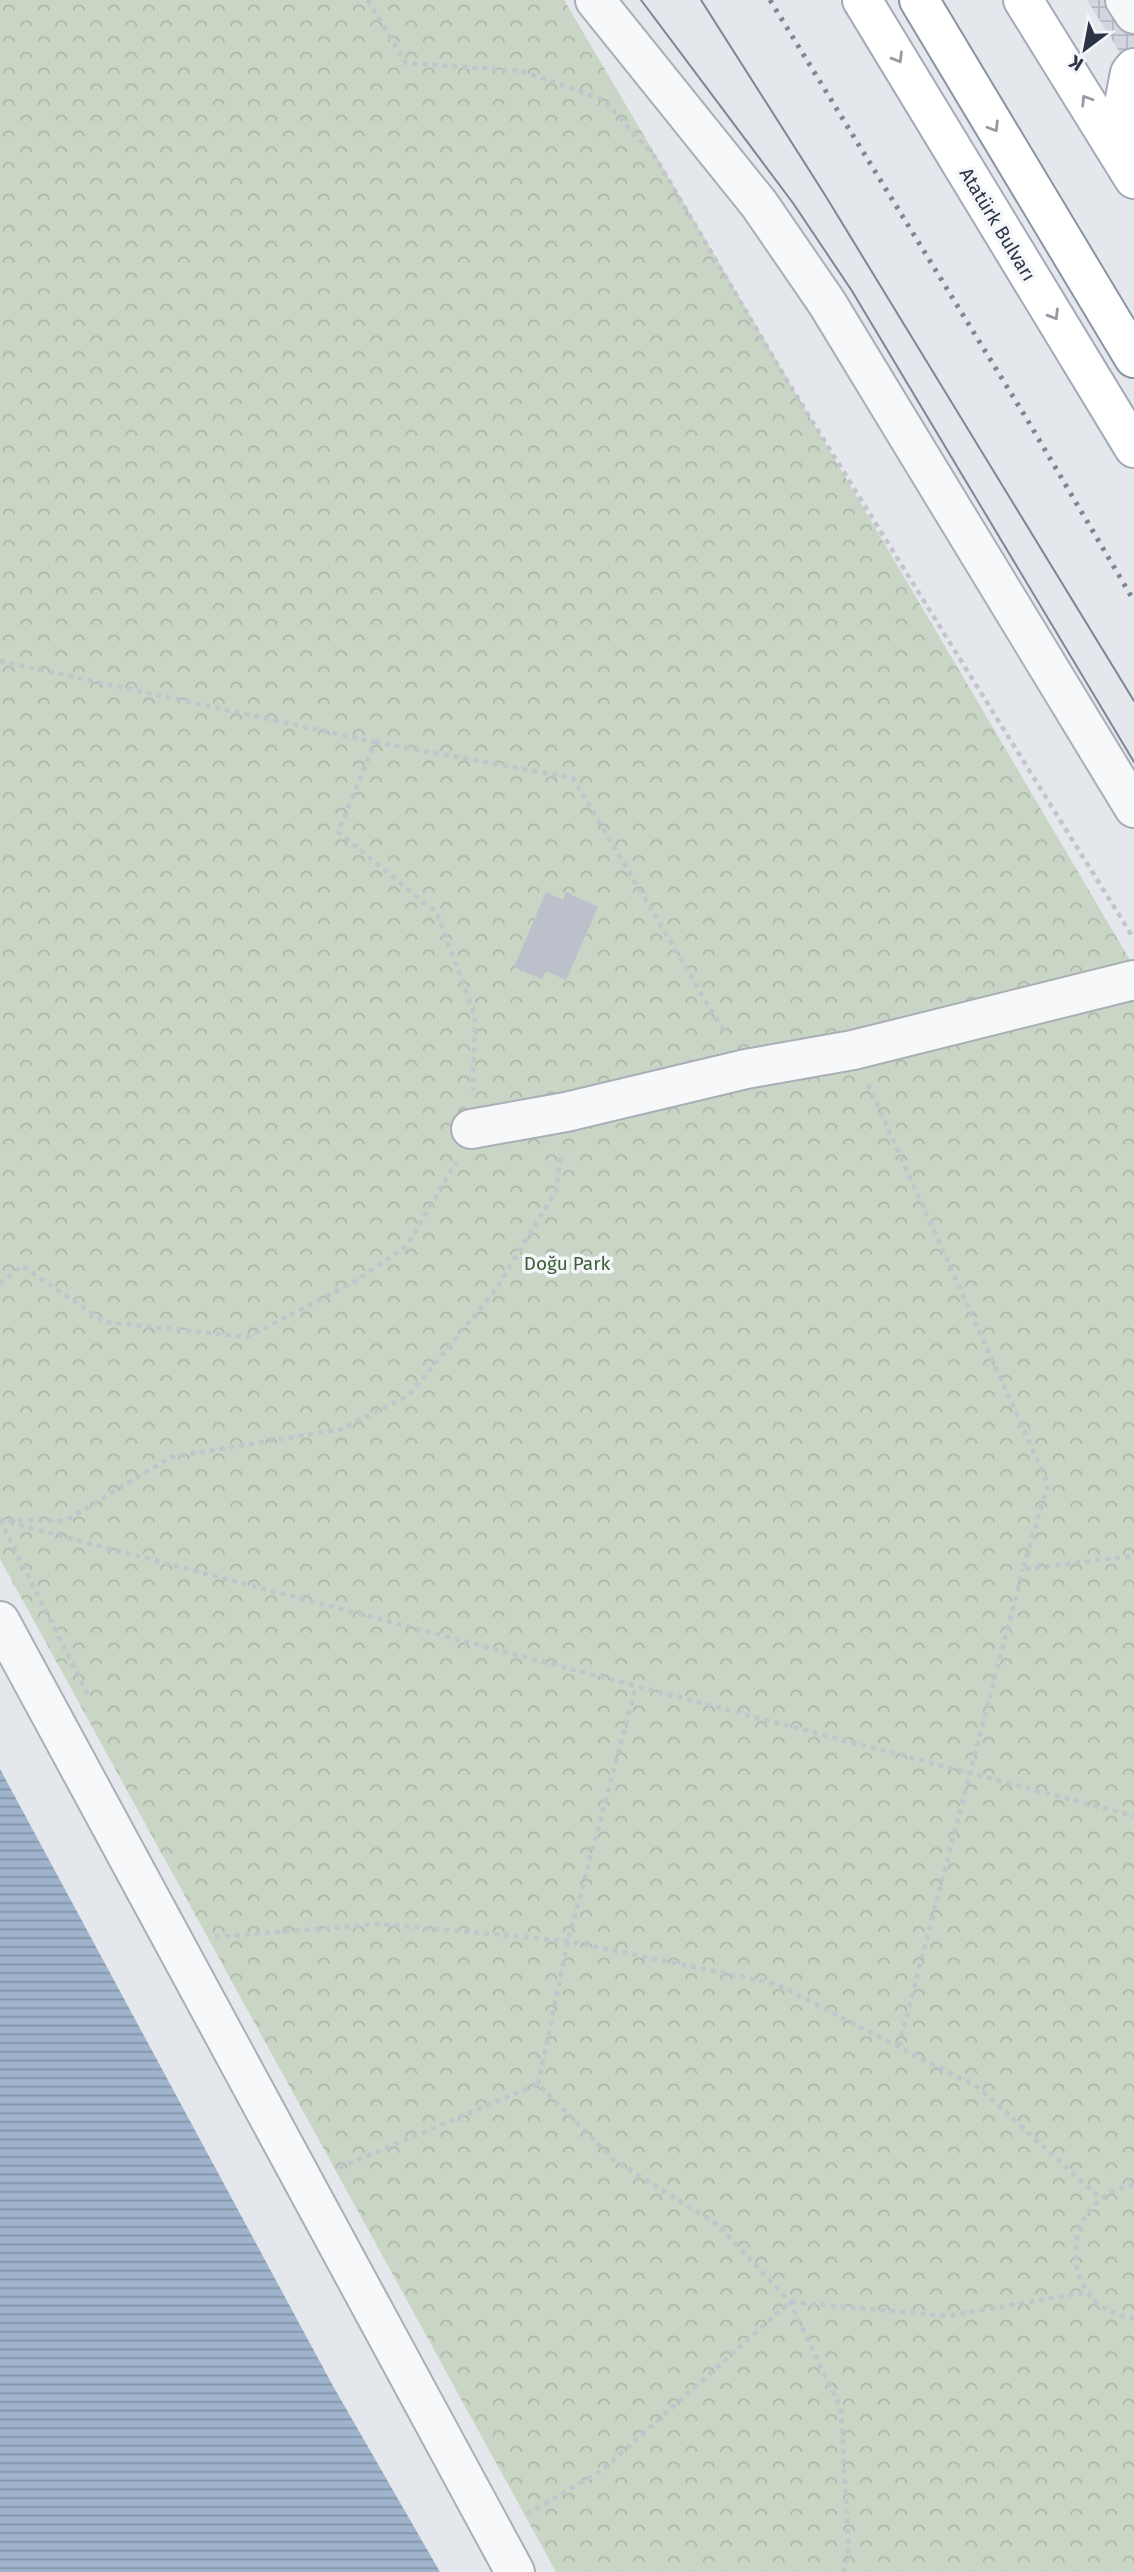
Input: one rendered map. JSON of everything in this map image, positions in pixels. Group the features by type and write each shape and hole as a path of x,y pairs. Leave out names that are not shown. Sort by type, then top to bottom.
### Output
{"main road":[{"name":"Atatürk Bulvarı","path":"862,0 1134,448"},
{"path":"919,0 1134,358"},
{"path":"1023,0 1128,168"},
{"path":"1128,168 1123,108 1130,72 1134,68"}],"street":[{"path":"596,0 759,204 827,303 1134,808"},
{"path":"1125,0 1134,14"},
{"path":"471,1129 566,1112 746,1069 853,1051 1134,980"},
{"path":"0,1621 515,2572"}],"path":[{"path":"368,0 406,63 522,71 604,100 655,158 793,391 1134,939"},
{"path":"0,661 375,742 572,778 746,1069"},
{"path":"0,1284 22,1266 105,1322 247,1337 352,1283 407,1246 447,1181 471,1129 475,1016 437,914 338,832 375,742"},
{"path":"853,1051 1048,1484 1023,1569 899,2046"},
{"path":"566,1112 556,1191 494,1292 409,1395 342,1429 171,1457 65,1521 0,1520 1134,1816"},
{"path":"1023,1569 1134,1556"},
{"path":"538,2084 568,1941 636,1686"},
{"path":"209,1937 380,1924 568,1941 776,1984 979,2088 1100,2198"},
{"path":"334,2171 538,2084"},
{"path":"538,2084 614,2160 718,2225 790,2302 841,2409 849,2554 842,2572"},
{"path":"1134,2185 1119,2187 1100,2198 1086,2214 1077,2233 1076,2263 1087,2292 1104,2308 1134,2318"},
{"path":"525,2515 601,2471 790,2302 946,2316 1087,2292"}],"shaded area":[{"path":"1087,0 1134,0 1134,75"}],"green space":[{"name":"Doğu Park","path":"0,0 564,0 1134,967 1134,2572 556,2572 0,1559"}],"water":[{"path":"0,1769 333,2386 440,2572 0,2572"}],"building":[{"path":"546,892 563,900 566,892 598,907 566,980 546,971 542,979 514,967"}],"tram line":[{"path":"641,0 793,203 852,291 1134,762"},
{"path":"701,0 825,195 1134,701"}],"railway":[{"path":"770,0 1028,421 1134,601"}]}
